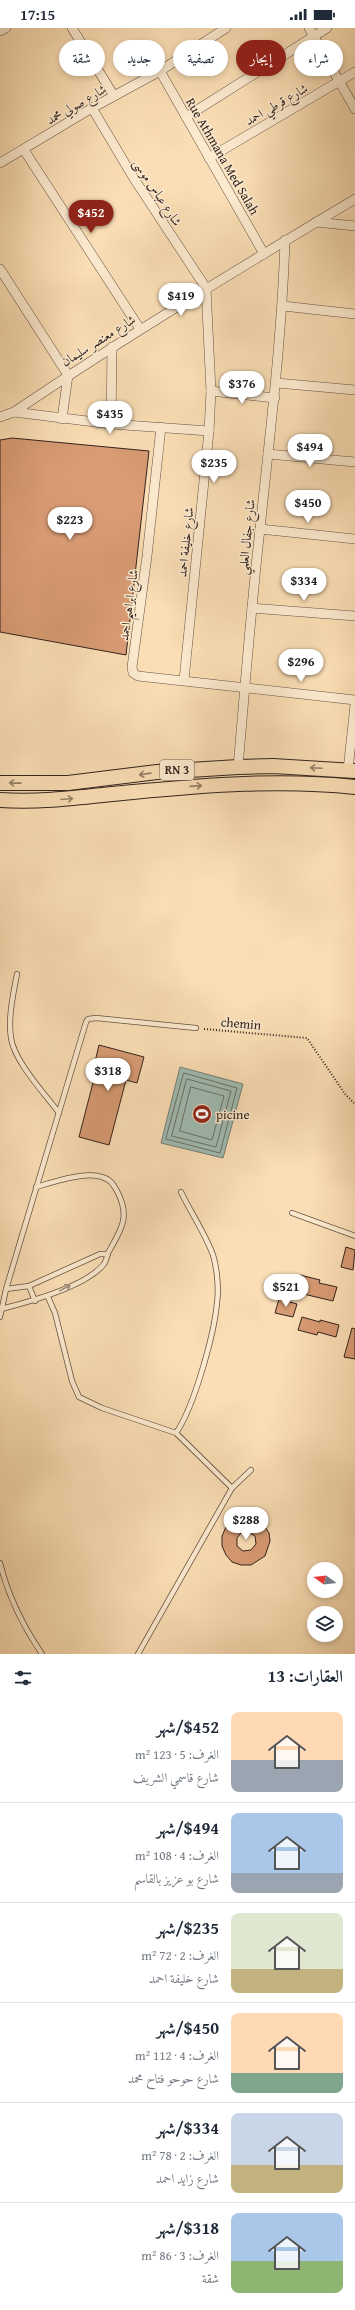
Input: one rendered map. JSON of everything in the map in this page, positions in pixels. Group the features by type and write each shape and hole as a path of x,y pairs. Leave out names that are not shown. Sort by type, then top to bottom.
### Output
{"main road":[{"name":"RN 3","path":"0,783 68,783 164,771 238,766 274,766 351,770"},
{"name":"RN 3","path":"0,800 58,800 231,784 320,784 355,787"}],"street":[{"path":"0,31 6,28"},
{"path":"72,28 114,96"},
{"name":"شارع صولي محمد","path":"165,68 226,28"},
{"path":"186,117 311,32 327,28"},
{"path":"311,32 355,109"},
{"name":"شارع قرطي احمد","path":"209,158 355,72"},
{"name":"شارع صولي محمد","path":"0,163 92,108 151,76"},
{"name":"Rue Athmana Med Salah","path":"163,76 264,254"},
{"name":"شارع عباس موسى","path":"92,108 132,177 206,288"},
{"path":"24,150 140,329"},
{"name":"شارع معنصر سليمان","path":"0,417 14,412 140,329 355,199"},
{"path":"316,222 355,226"},
{"name":"شارع جفال العلمي","path":"238,766 260,529 277,383 283,306 285,240"},
{"path":"0,269 68,375 62,419"},
{"name":"شارع خليفة احمد","path":"184,680 209,430 211,391 206,288"},
{"path":"283,306 355,314"},
{"path":"111,424 112,347"},
{"path":"277,383 355,390"},
{"path":"211,391 275,398"},
{"path":"14,412 111,424 209,430"},
{"name":"شارع ابراهيم احمد","path":"161,427 132,671 138,676 355,700"},
{"path":"268,454 355,460"},
{"path":"260,529 355,539"},
{"path":"252,608 355,616"},
{"path":"351,770 355,705"}],"lane":[{"path":"17,974 10,1011 11,1039 25,1070 59,1113"},
{"path":"0,1317 6,1289 36,1187 88,1019 196,1028"},
{"path":"1,1309 48,1297 96,1271 104,1264 120,1234 124,1221 123,1203 111,1181 101,1176 82,1176 36,1187"},
{"path":"176,1433 185,1418 199,1378 218,1302 213,1255 181,1192"},
{"path":"292,1214 355,1236"},
{"path":"6,1289 29,1286 100,1254 108,1254"},
{"path":"29,1286 35,1301"},
{"path":"48,1297 55,1313 72,1381 79,1397 102,1408 176,1433 232,1488"},
{"path":"138,1654 232,1488 251,1470"},
{"path":"0,1563 5,1583 27,1633 42,1654"}],"path":[{"name":"chemin","path":"196,1028 307,1038 345,1094 355,1104"}],"water":[{"name":"picine","path":"180,1067 243,1084 223,1158 161,1143"}],"building":[{"path":"12,438 149,451 126,655 0,632 0,440"},
{"path":"99,1045 144,1057 137,1083 126,1080 109,1145 79,1137 96,1071 93,1070"},
{"path":"346,1247 355,1250 353,1270 341,1267"},
{"path":"300,1275 320,1280 319,1283 337,1287 333,1301 295,1292"},
{"path":"279,1299 297,1304 293,1317 275,1313"},
{"path":"302,1317 339,1325 336,1337 318,1332 317,1335 298,1330"},
{"path":"352,1328 355,1329 355,1359 344,1357"},
{"path":"244,1517 254,1518 263,1524 269,1533 270,1541 265,1556 251,1565 241,1565 232,1562 226,1555 222,1546 222,1536 226,1527 234,1520","holes":["248,1532 255,1536 256,1544 251,1550 243,1551 237,1546 237,1538 241,1533"]}],"place":[{"name":"picine","path":"202,1114"}]}
